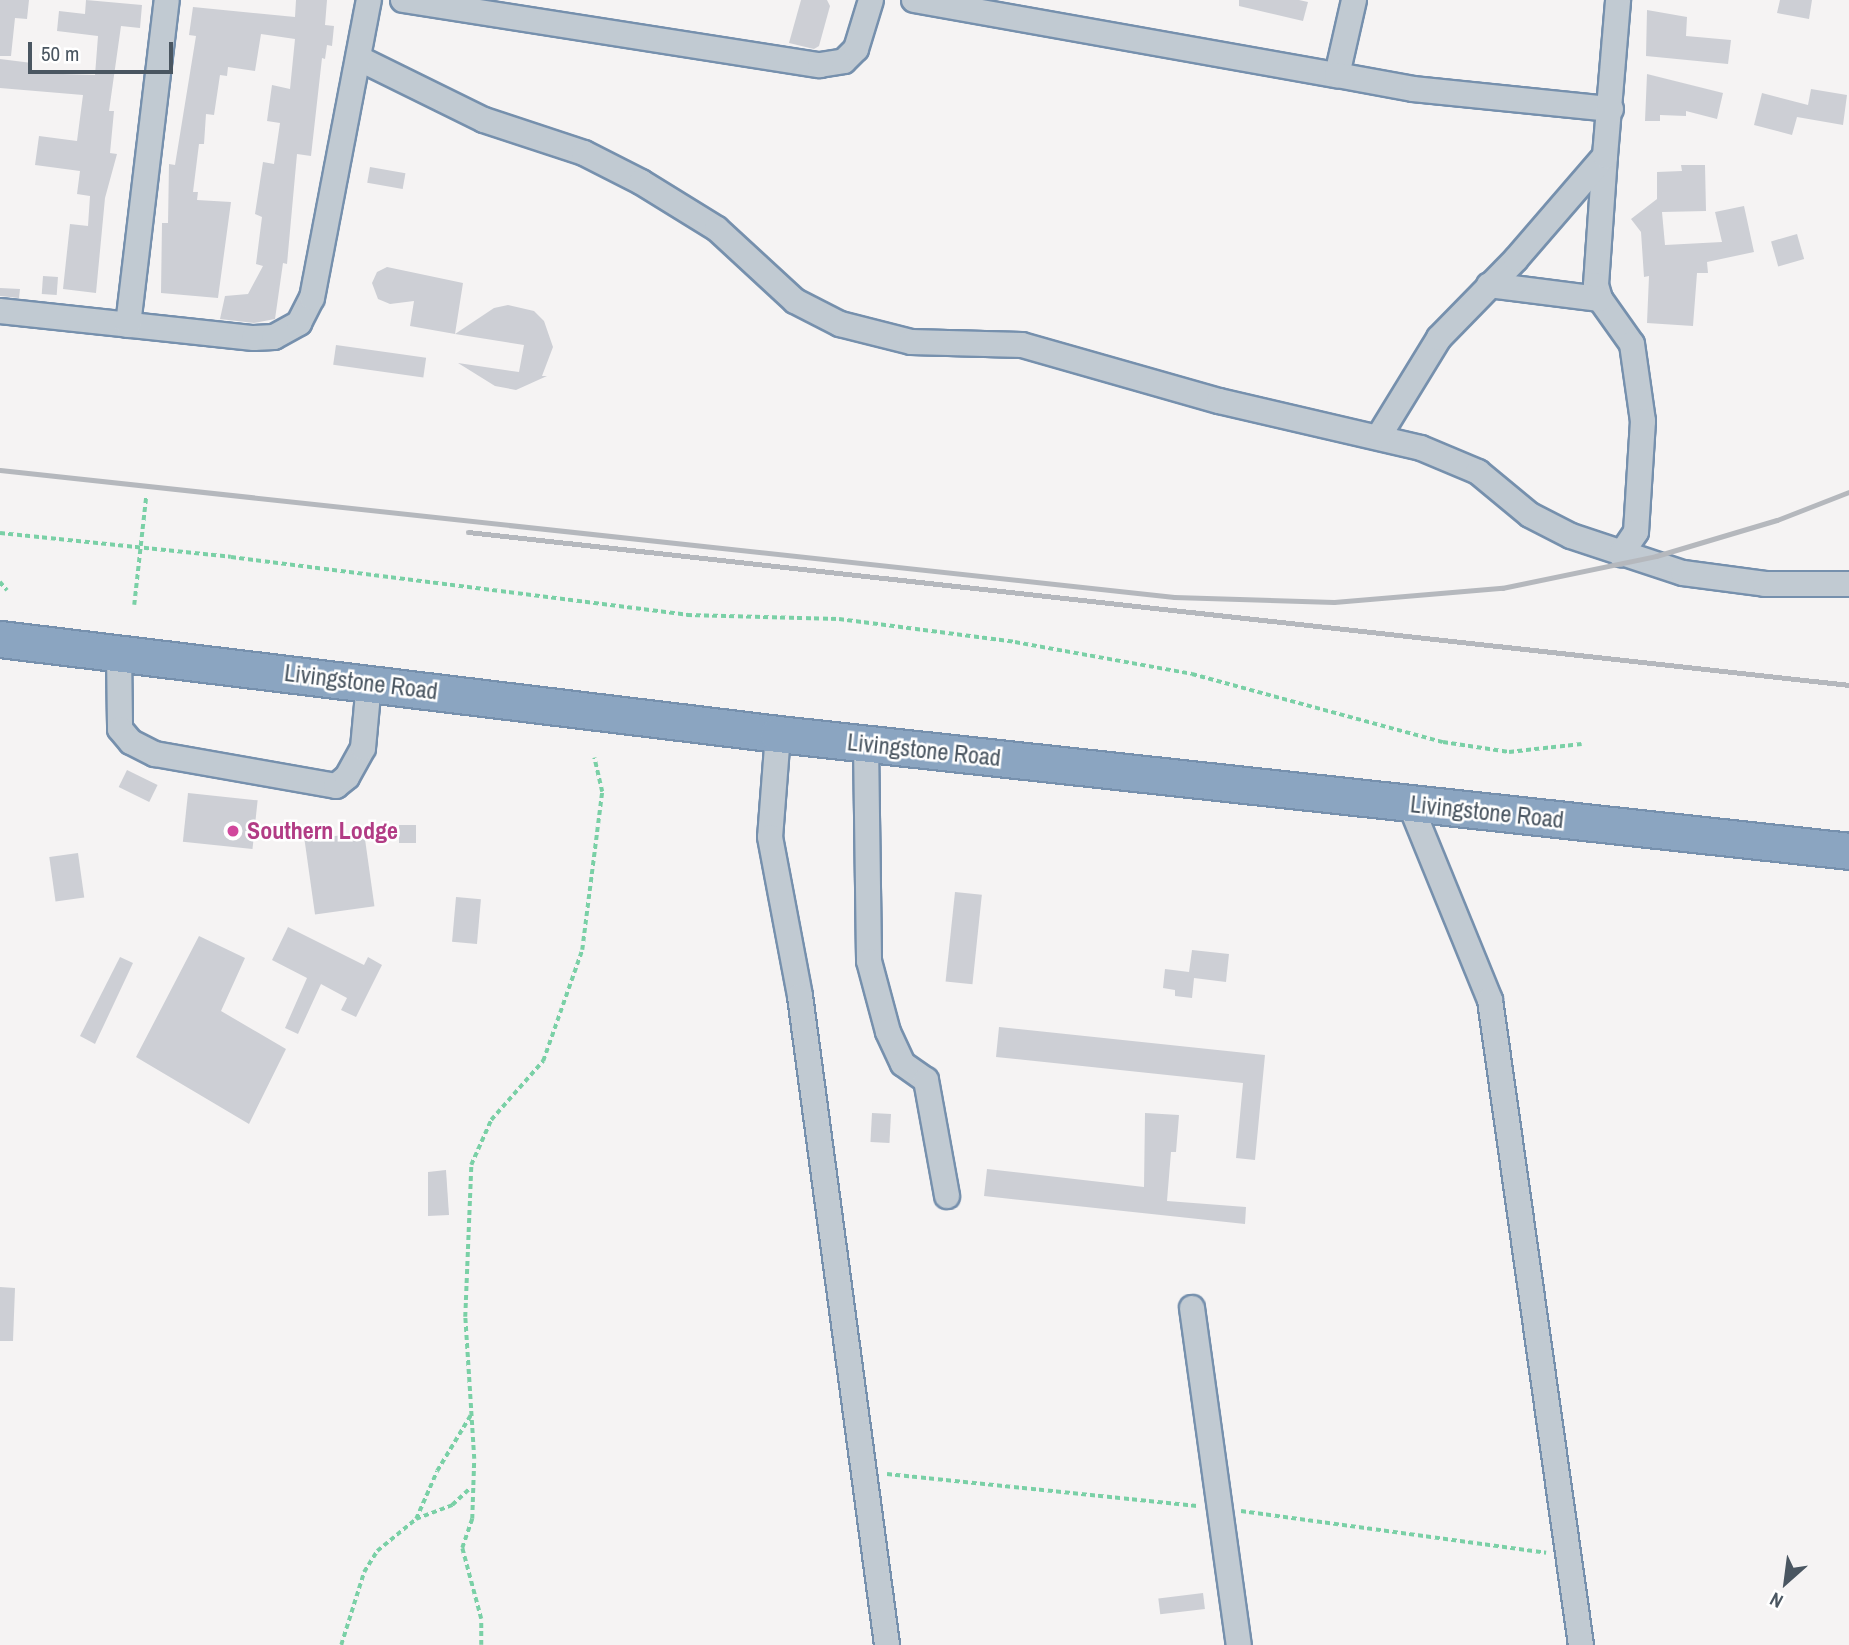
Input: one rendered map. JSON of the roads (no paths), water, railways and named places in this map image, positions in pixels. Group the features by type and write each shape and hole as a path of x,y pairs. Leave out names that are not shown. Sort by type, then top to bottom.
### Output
{"highway":[{"name":"Livingstone Road","path":"0,639 778,734 1849,851"}],"street":[{"path":"128,325 167,0"},
{"path":"0,311 254,338 274,337 299,323 312,298 360,59 369,0"},
{"path":"403,0 820,65 844,61 856,49 871,0"},
{"path":"914,0 1413,89 1611,109"},
{"path":"1338,75 1354,0"},
{"path":"1618,0 1611,109 1595,273 1600,299 1632,344 1642,402 1636,532 1621,554"},
{"path":"360,59 484,120 584,153 640,182 717,229 795,300 840,324 922,343 1022,345 1219,401 1379,436 1468,467 1547,524 1621,554 1721,579 1849,584"},
{"path":"1379,436 1439,338 1605,156"},
{"path":"1489,285 1600,299"},
{"path":"119,653 120,729 131,742 155,754 336,786 347,777 363,748 369,683"},
{"path":"778,734 770,836 800,996 887,1645"},
{"path":"866,743 869,961 898,1054 903,1064 926,1080 947,1195"},
{"path":"1410,804 1490,1000 1581,1645"},
{"path":"1192,1308 1239,1645"}],"railway":[{"path":"0,470 1174,597 1334,602 1502,588 1656,556 1777,520 1849,492"},
{"path":"468,532 1849,685"}],"place":[{"name":"Southern Lodge","path":"233,831"}]}
